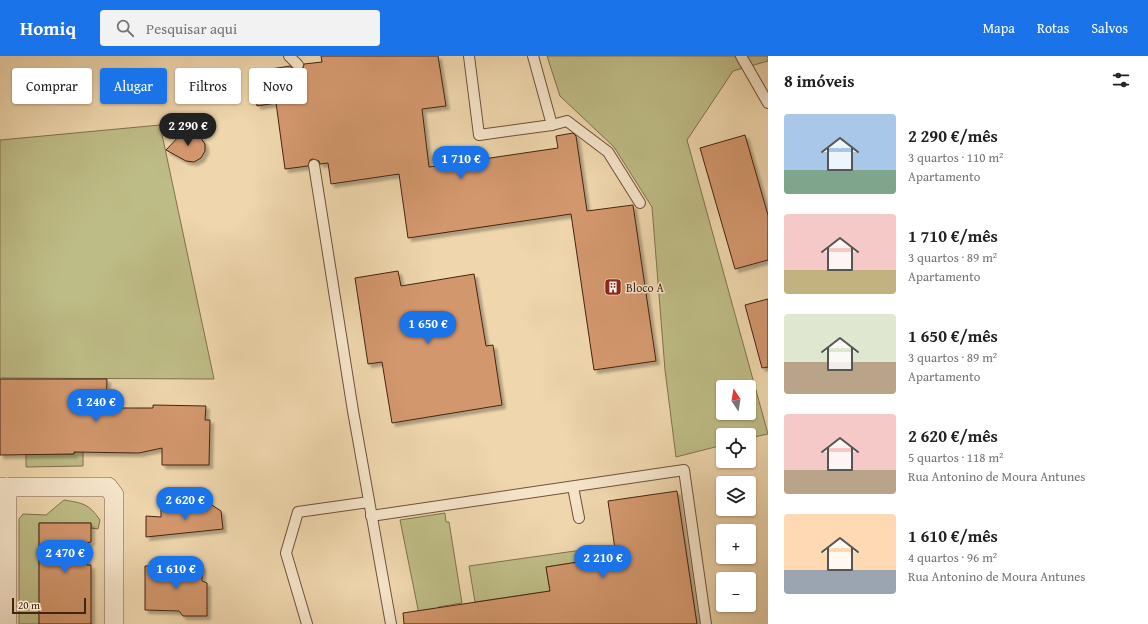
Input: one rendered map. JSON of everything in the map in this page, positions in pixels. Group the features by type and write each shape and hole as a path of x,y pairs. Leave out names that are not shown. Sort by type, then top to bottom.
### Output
{"street":[{"path":"7,624 3,487 108,487 114,495 114,624"}],"lane":[{"path":"289,56 298,65"},
{"path":"469,56 480,135 552,125 567,121 608,152 640,203"},
{"path":"533,56 552,125"},
{"path":"741,56 768,103"},
{"path":"314,165 371,516 391,624"},
{"path":"371,516 684,470 706,624"},
{"path":"573,487 579,518"},
{"path":"306,624 286,553 298,512 369,502"}],"shaded area":[{"path":"547,56 768,56 768,61 733,71 687,140 753,380 716,380 716,420 756,420 756,390 768,434 756,437 756,428 716,428 716,447 676,457 665,370 652,207 614,147 560,96"},
{"path":"160,125 214,379 0,378 0,140"},
{"path":"83,410 83,466 26,467 26,454 74,454 74,418"},
{"path":"64,500 81,503 89,507 100,520 98,529 91,528 91,523 39,523 39,624 19,624 19,519 23,514 46,515"},
{"path":"445,513 446,522 449,522 462,603 438,607 441,624 421,624 400,520"},
{"path":"589,549 596,584 579,562 546,567 550,591 475,602 469,566"}],"building":[{"path":"321,56 438,56 446,106 422,109 429,167 558,148 556,136 573,133 576,136 587,211 633,205 656,361 594,370 571,214 408,238 399,174 331,184 328,163 320,164 319,161 313,159 310,160 308,166 285,169 276,104 307,104 307,68 303,68 304,64 322,62"},
{"path":"290,66 292,68 277,68"},
{"path":"257,104 270,104 257,106"},
{"path":"187,131 198,134 205,144 205,151 201,158 194,162 186,161 166,150 181,134"},
{"path":"745,135 768,215 768,260 735,269 700,148"},
{"path":"398,271 401,286 474,274 486,346 493,345 502,405 392,423 382,362 368,364 355,278"},
{"path":"768,299 768,367 762,368 745,305"},
{"path":"0,379 107,379 106,408 153,408 153,405 206,406 205,420 210,420 209,465 162,465 162,448 139,453 74,452 74,454 0,455"},
{"path":"677,491 697,624 404,624 403,613 550,591 546,567 616,556 608,501"},
{"path":"201,498 221,511 223,529 146,537 146,516 161,517 161,507 202,508"},
{"path":"39,523 91,523 91,542 86,543 87,565 91,565 91,624 39,624"},
{"path":"145,566 202,566 202,581 207,583 207,616 183,616 179,611 145,610"}],"place":[{"name":"Bloco A","path":"613,287"}]}
